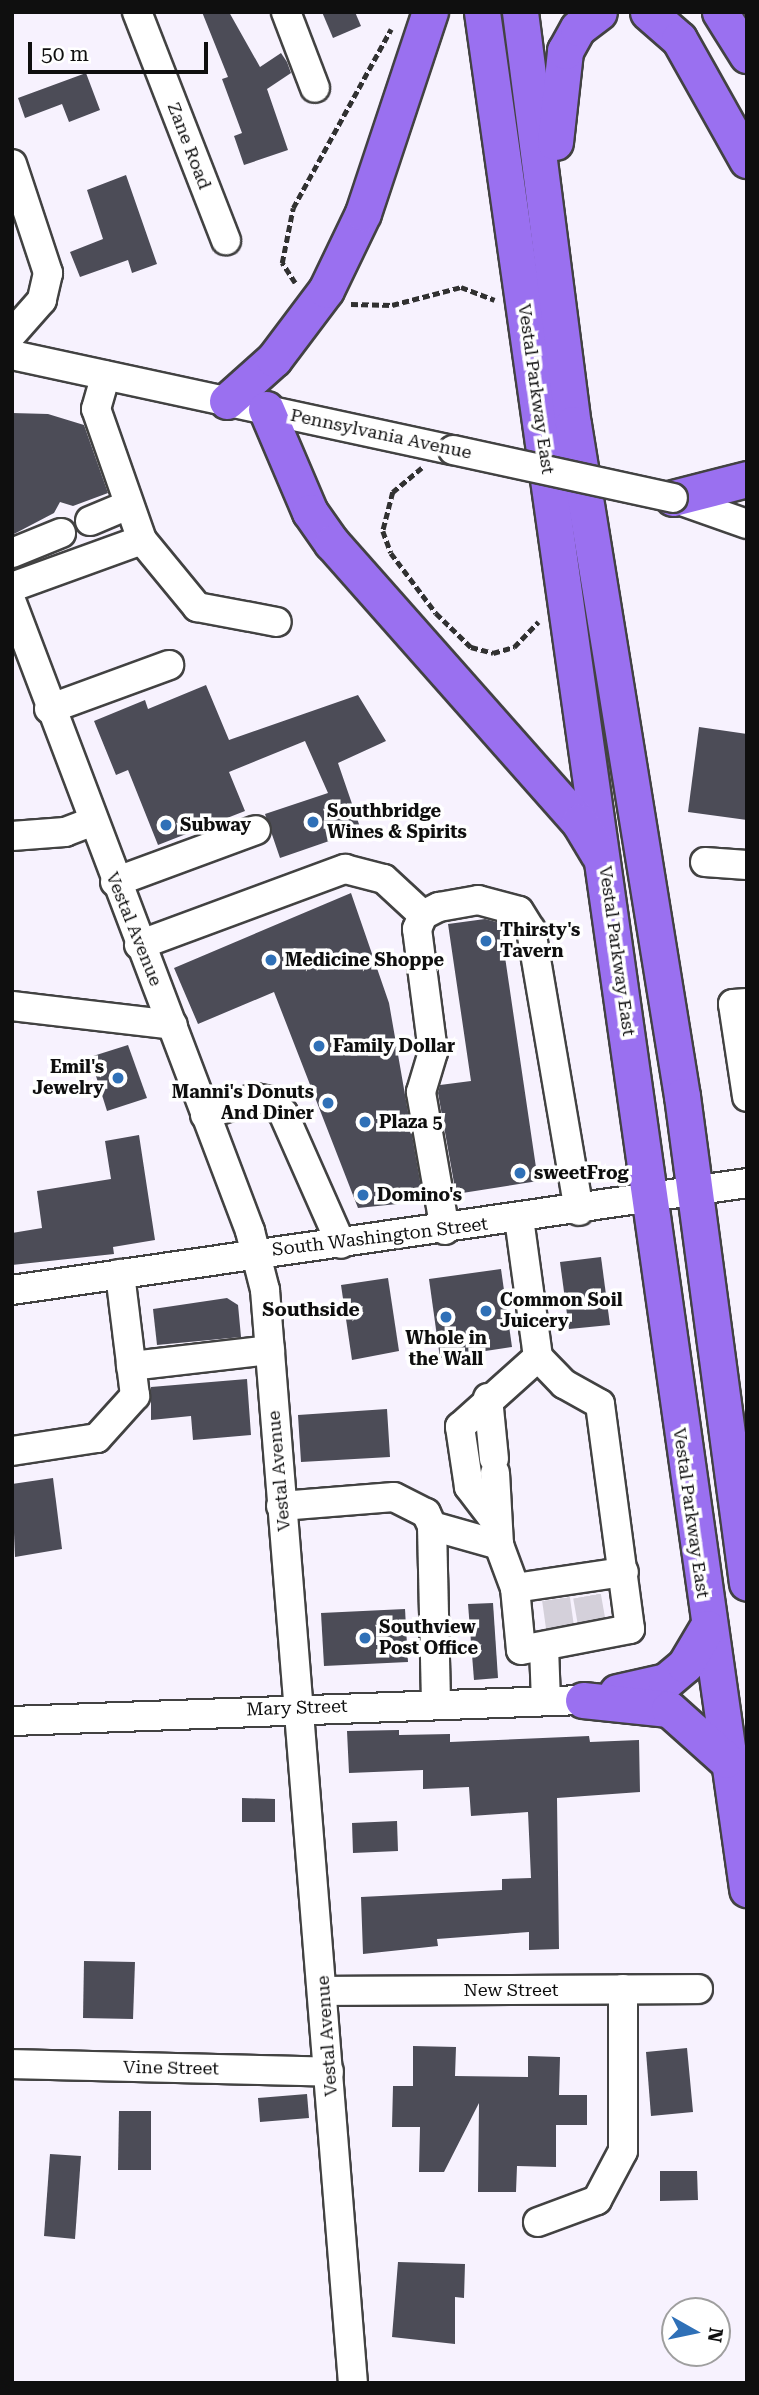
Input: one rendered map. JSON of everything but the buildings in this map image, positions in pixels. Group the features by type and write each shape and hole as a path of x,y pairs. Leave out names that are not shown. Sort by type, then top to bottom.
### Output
{"main road":[{"name":"Vestal Parkway East","path":"482,12 606,876 707,1629 747,1889"},
{"name":"Vestal Parkway East","path":"520,12 559,279 573,424 660,948 691,1192 747,1583"},
{"path":"559,279 560,73 573,35 598,12"},
{"path":"648,12 679,38 747,160"},
{"path":"720,12 747,55"},
{"path":"227,401 274,359 326,290 363,214 414,15"},
{"path":"266,410 310,512 332,543 579,822 606,876"},
{"path":"673,498 747,479"},
{"path":"583,1700 659,1686 685,1665 707,1629"},
{"path":"583,1700 670,1709 726,1760"}],"street":[{"name":"Zane Road","path":"137,12 226,240"},
{"path":"286,12 315,88"},
{"path":"12,164 48,273 42,300 12,334"},
{"name":"Pennsylvania Avenue","path":"12,355 673,498 747,524"},
{"path":"106,375 96,409 142,540 197,607 277,622"},
{"path":"90,521 128,505"},
{"path":"12,553 54,536 60,570"},
{"path":"12,587 142,540"},
{"name":"Vestal Avenue","path":"12,603 18,631 139,945 173,1025 255,1253 270,1350 281,1506 324,1992 353,2383"},
{"path":"49,709 169,665"},
{"path":"12,836 65,832 91,822"},
{"path":"115,882 256,830"},
{"path":"705,862 747,865"},
{"path":"139,945 345,869 384,879 423,915"},
{"path":"445,1230 421,1092 433,1052 417,929 423,915 439,907 499,901 519,911 531,930 579,1211"},
{"path":"740,1003 747,1097"},
{"path":"12,1006 173,1025"},
{"path":"205,1115 255,1098 271,1101 283,1113 341,1244"},
{"name":"South Washington Street","path":"12,1290 255,1253 341,1244 579,1211 747,1184"},
{"path":"519,1219 538,1356 564,1384 600,1404 624,1572 629,1629 593,1632 521,1650 515,1588 497,1533 469,1487 460,1427 488,1398 538,1356"},
{"path":"12,1451 97,1438 135,1396 120,1274"},
{"path":"131,1366 270,1350"},
{"path":"488,1398 497,1533"},
{"path":"281,1506 394,1497 426,1513 432,1526 436,1702"},
{"path":"432,1526 497,1533"},
{"path":"515,1588 555,1591 586,1587 624,1572"},
{"path":"546,1701 555,1640"},
{"name":"Mary Street","path":"12,1721 300,1707 583,1700"},
{"path":"538,2222 597,2200 623,2151 624,1989"},
{"name":"New Street","path":"324,1992 698,1989"},
{"name":"Vine Street","path":"12,2064 329,2072"}],"path":[{"path":"289,278 282,246 293,208 414,15"}],"tunnel":[{"path":"587,1596 592,1625"},
{"path":"556,1599 560,1629"}],"place":[{"name":"Southbridge Wines & Spirits","path":"313,822"},
{"name":"Subway","path":"166,825"},
{"name":"Thirsty's Tavern","path":"486,941"},
{"name":"Medicine Shoppe","path":"271,960"},
{"name":"Family Dollar","path":"319,1046"},
{"name":"Emil's Jewelry","path":"118,1078"},
{"name":"Manni's Donuts And Diner","path":"328,1103"},
{"name":"Plaza 5","path":"365,1122"},
{"name":"sweetFrog","path":"520,1173"},
{"name":"Domino's","path":"363,1195"},
{"name":"Common Soil Juicery","path":"486,1311"},
{"name":"Whole in the Wall","path":"446,1317"},
{"name":"Southview Post Office","path":"365,1638"}],"district":[{"name":"Southside","path":"311,1310"}]}
